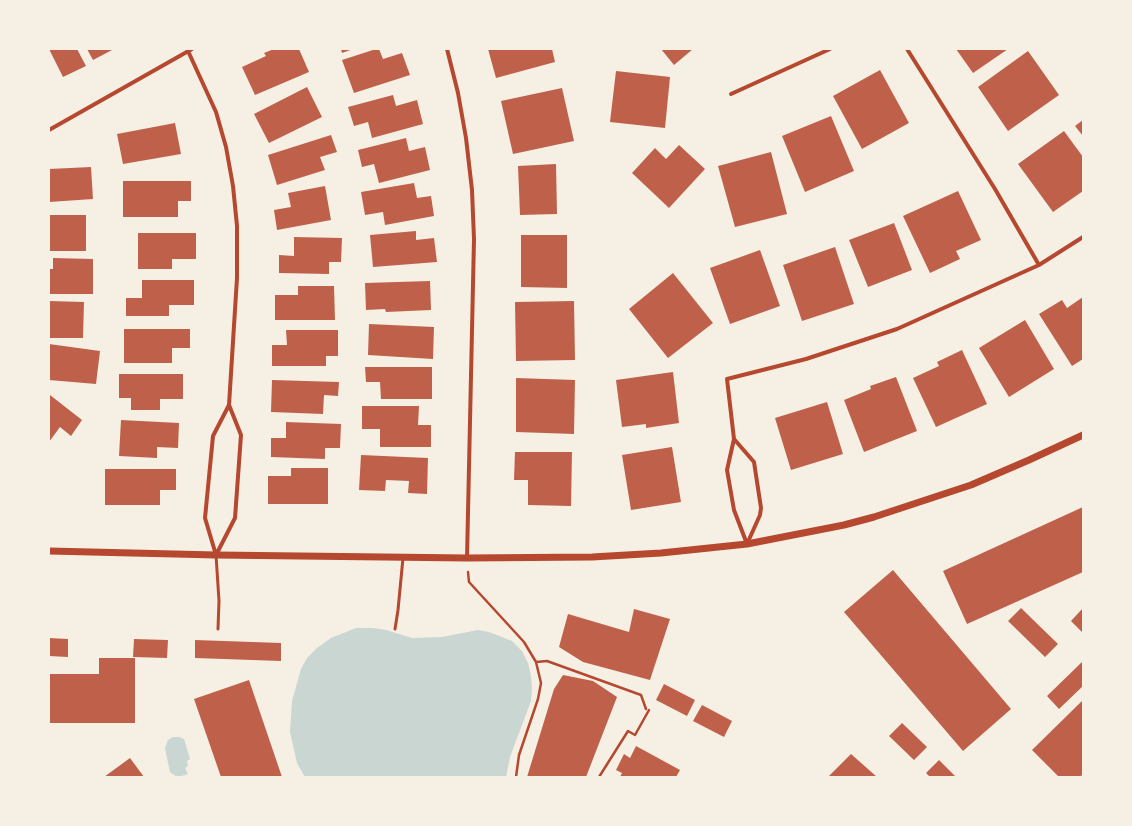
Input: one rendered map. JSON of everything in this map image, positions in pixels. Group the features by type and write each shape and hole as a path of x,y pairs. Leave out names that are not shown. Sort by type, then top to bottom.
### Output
{"street":[{"path":"447,49 458,93 466,138 472,190 474,239 467,558"},
{"path":"731,94 830,49"},
{"path":"907,49 995,189 1039,265"},
{"path":"49,130 190,50 216,112 226,146 233,186 237,226 237,278 229,405 213,436 205,518 216,555"},
{"path":"747,544 734,510 727,470 734,439 727,379 806,359 897,329 1039,265 1083,237"},
{"path":"216,555 235,518 241,435 229,405"},
{"path":"49,551 403,558 592,557 661,553 747,544 844,525 897,511 971,485 1083,435"},
{"path":"734,439 754,462 761,508 747,544"}],"lane":[{"path":"216,555 219,601 218,629"},
{"path":"395,629 403,558"}],"path":[{"path":"467,558 469,582 524,642 536,662 540,683 538,699 519,756 516,777"},
{"path":"536,662 547,661 641,695 648,709 635,735 628,731 599,777"}],"shaded area":[{"path":"356,628 386,630 412,638 442,637 478,630 489,632 512,641 522,651 528,663 532,688 531,701 510,757 506,777 305,777 297,763 290,732 292,701 301,669 307,658 317,648 331,638"},
{"path":"173,737 184,739 190,759 187,761 188,766 185,768 188,774 179,777 170,772 165,748 168,740"}],"building":[{"path":"49,49 77,49 86,66 63,77"},
{"path":"87,49 114,49 93,60"},
{"path":"274,49 299,49 309,72 255,95 242,67 266,56 264,53"},
{"path":"341,49 353,49 342,53"},
{"path":"379,49 383,59 402,53 410,75 354,93 342,60"},
{"path":"488,49 552,49 555,62 496,78"},
{"path":"661,49 693,49 674,65"},
{"path":"956,49 1008,49 973,73"},
{"path":"1028,51 1059,95 1008,131 978,87"},
{"path":"880,70 909,123 862,149 833,96"},
{"path":"616,71 670,77 665,128 610,122"},
{"path":"307,87 322,117 269,143 254,114"},
{"path":"562,88 574,141 513,154 501,101"},
{"path":"393,95 396,106 417,100 423,124 372,138 368,122 354,126 348,107"},
{"path":"831,116 854,171 805,192 782,136"},
{"path":"1083,120 1083,136 1075,126"},
{"path":"175,123 181,154 123,164 117,134"},
{"path":"1064,131 1083,157 1083,191 1053,212 1018,164"},
{"path":"331,135 337,152 320,157 325,170 277,185 268,155"},
{"path":"406,138 409,151 425,147 430,170 379,183 374,164 362,167 358,150"},
{"path":"679,145 705,169 669,208 632,173 655,148 666,159"},
{"path":"771,152 787,214 735,227 718,166"},
{"path":"556,164 557,214 520,215 518,166"},
{"path":"91,167 93,199 49,202 49,169"},
{"path":"123,181 191,181 191,201 178,201 178,217 123,217"},
{"path":"414,183 417,198 431,196 434,216 385,225 383,212 365,215 361,192"},
{"path":"325,186 331,220 277,230 274,210 291,207 288,193"},
{"path":"958,191 981,240 956,251 960,259 930,273 903,216"},
{"path":"49,215 86,215 86,251 49,251"},
{"path":"894,223 912,270 868,287 849,240"},
{"path":"416,231 416,240 434,238 437,262 373,267 370,235"},
{"path":"138,233 196,233 196,259 172,259 172,269 138,269"},
{"path":"521,235 567,235 567,288 521,287"},
{"path":"294,237 342,238 341,262 329,262 329,274 279,273 279,255 294,256"},
{"path":"835,247 854,304 802,321 783,265"},
{"path":"760,250 780,306 730,324 710,268"},
{"path":"53,258 93,259 93,294 49,294 49,269 53,269"},
{"path":"673,273 713,323 668,358 629,309"},
{"path":"142,280 194,280 194,305 169,305 169,316 126,316 126,298 142,298"},
{"path":"430,281 431,310 386,312 385,309 366,310 365,283"},
{"path":"298,286 334,286 335,320 275,320 275,295 298,295"},
{"path":"1083,297 1083,359 1072,366 1039,314 1062,300 1067,308"},
{"path":"49,301 84,302 83,338 49,338"},
{"path":"574,301 575,360 516,361 515,302"},
{"path":"1025,320 1054,369 1009,397 979,348"},
{"path":"369,324 434,327 433,359 368,355"},
{"path":"124,329 190,329 190,348 172,348 172,363 124,363"},
{"path":"286,330 338,330 338,356 326,356 326,366 272,366 272,345 287,345"},
{"path":"49,344 100,351 96,384 49,380"},
{"path":"962,350 987,404 936,427 913,378 939,366 937,362"},
{"path":"365,367 432,367 432,399 381,399 380,382 366,382"},
{"path":"673,372 679,423 646,428 646,424 622,427 616,380"},
{"path":"119,374 183,374 183,399 160,399 160,410 131,410 131,398 119,398"},
{"path":"896,377 917,431 864,452 844,400 871,389 870,386"},
{"path":"516,378 575,380 574,434 516,432"},
{"path":"272,380 339,382 338,396 324,395 323,414 271,412"},
{"path":"50,395 82,420 71,436 60,427 49,442"},
{"path":"827,402 843,454 791,470 775,418"},
{"path":"362,406 419,406 418,425 431,425 431,447 380,447 380,429 362,429"},
{"path":"121,420 179,423 178,448 157,447 157,458 119,456"},
{"path":"286,422 341,424 340,448 325,448 325,459 271,457 271,438 286,438"},
{"path":"672,447 681,502 631,510 622,455"},
{"path":"515,452 572,452 571,506 528,505 528,480 514,480"},
{"path":"361,455 428,458 427,494 408,493 409,481 386,480 385,491 359,490"},
{"path":"291,468 328,468 328,504 268,504 268,476 291,476"},
{"path":"105,469 176,469 176,490 160,490 160,505 105,505"},
{"path":"1083,507 1083,572 967,624 943,571"},
{"path":"893,570 1011,709 963,751 844,612"},
{"path":"1021,608 1058,644 1045,657 1008,621"},
{"path":"1083,608 1083,631 1082,632 1071,621"},
{"path":"634,609 670,619 650,680 583,662 559,647 568,614 629,632"},
{"path":"49,638 68,639 68,657 49,656"},
{"path":"134,639 168,640 167,658 133,657"},
{"path":"195,640 281,643 281,661 195,658"},
{"path":"99,658 135,658 135,723 49,723 49,674 99,674"},
{"path":"1083,661 1083,686 1059,709 1047,696"},
{"path":"563,675 593,681 617,697 586,777 527,777 554,689"},
{"path":"249,680 282,777 221,777 194,699"},
{"path":"664,684 695,700 687,716 656,700"},
{"path":"1083,700 1083,774 1080,777 1059,777 1032,750"},
{"path":"702,705 732,721 724,737 693,721"},
{"path":"902,723 927,747 914,760 889,736"},
{"path":"636,746 680,770 676,777 620,777 622,773 616,770 624,754 630,758"},
{"path":"851,754 877,777 828,777"},
{"path":"130,758 144,777 104,777"},
{"path":"939,760 956,777 930,777 926,773"}]}
